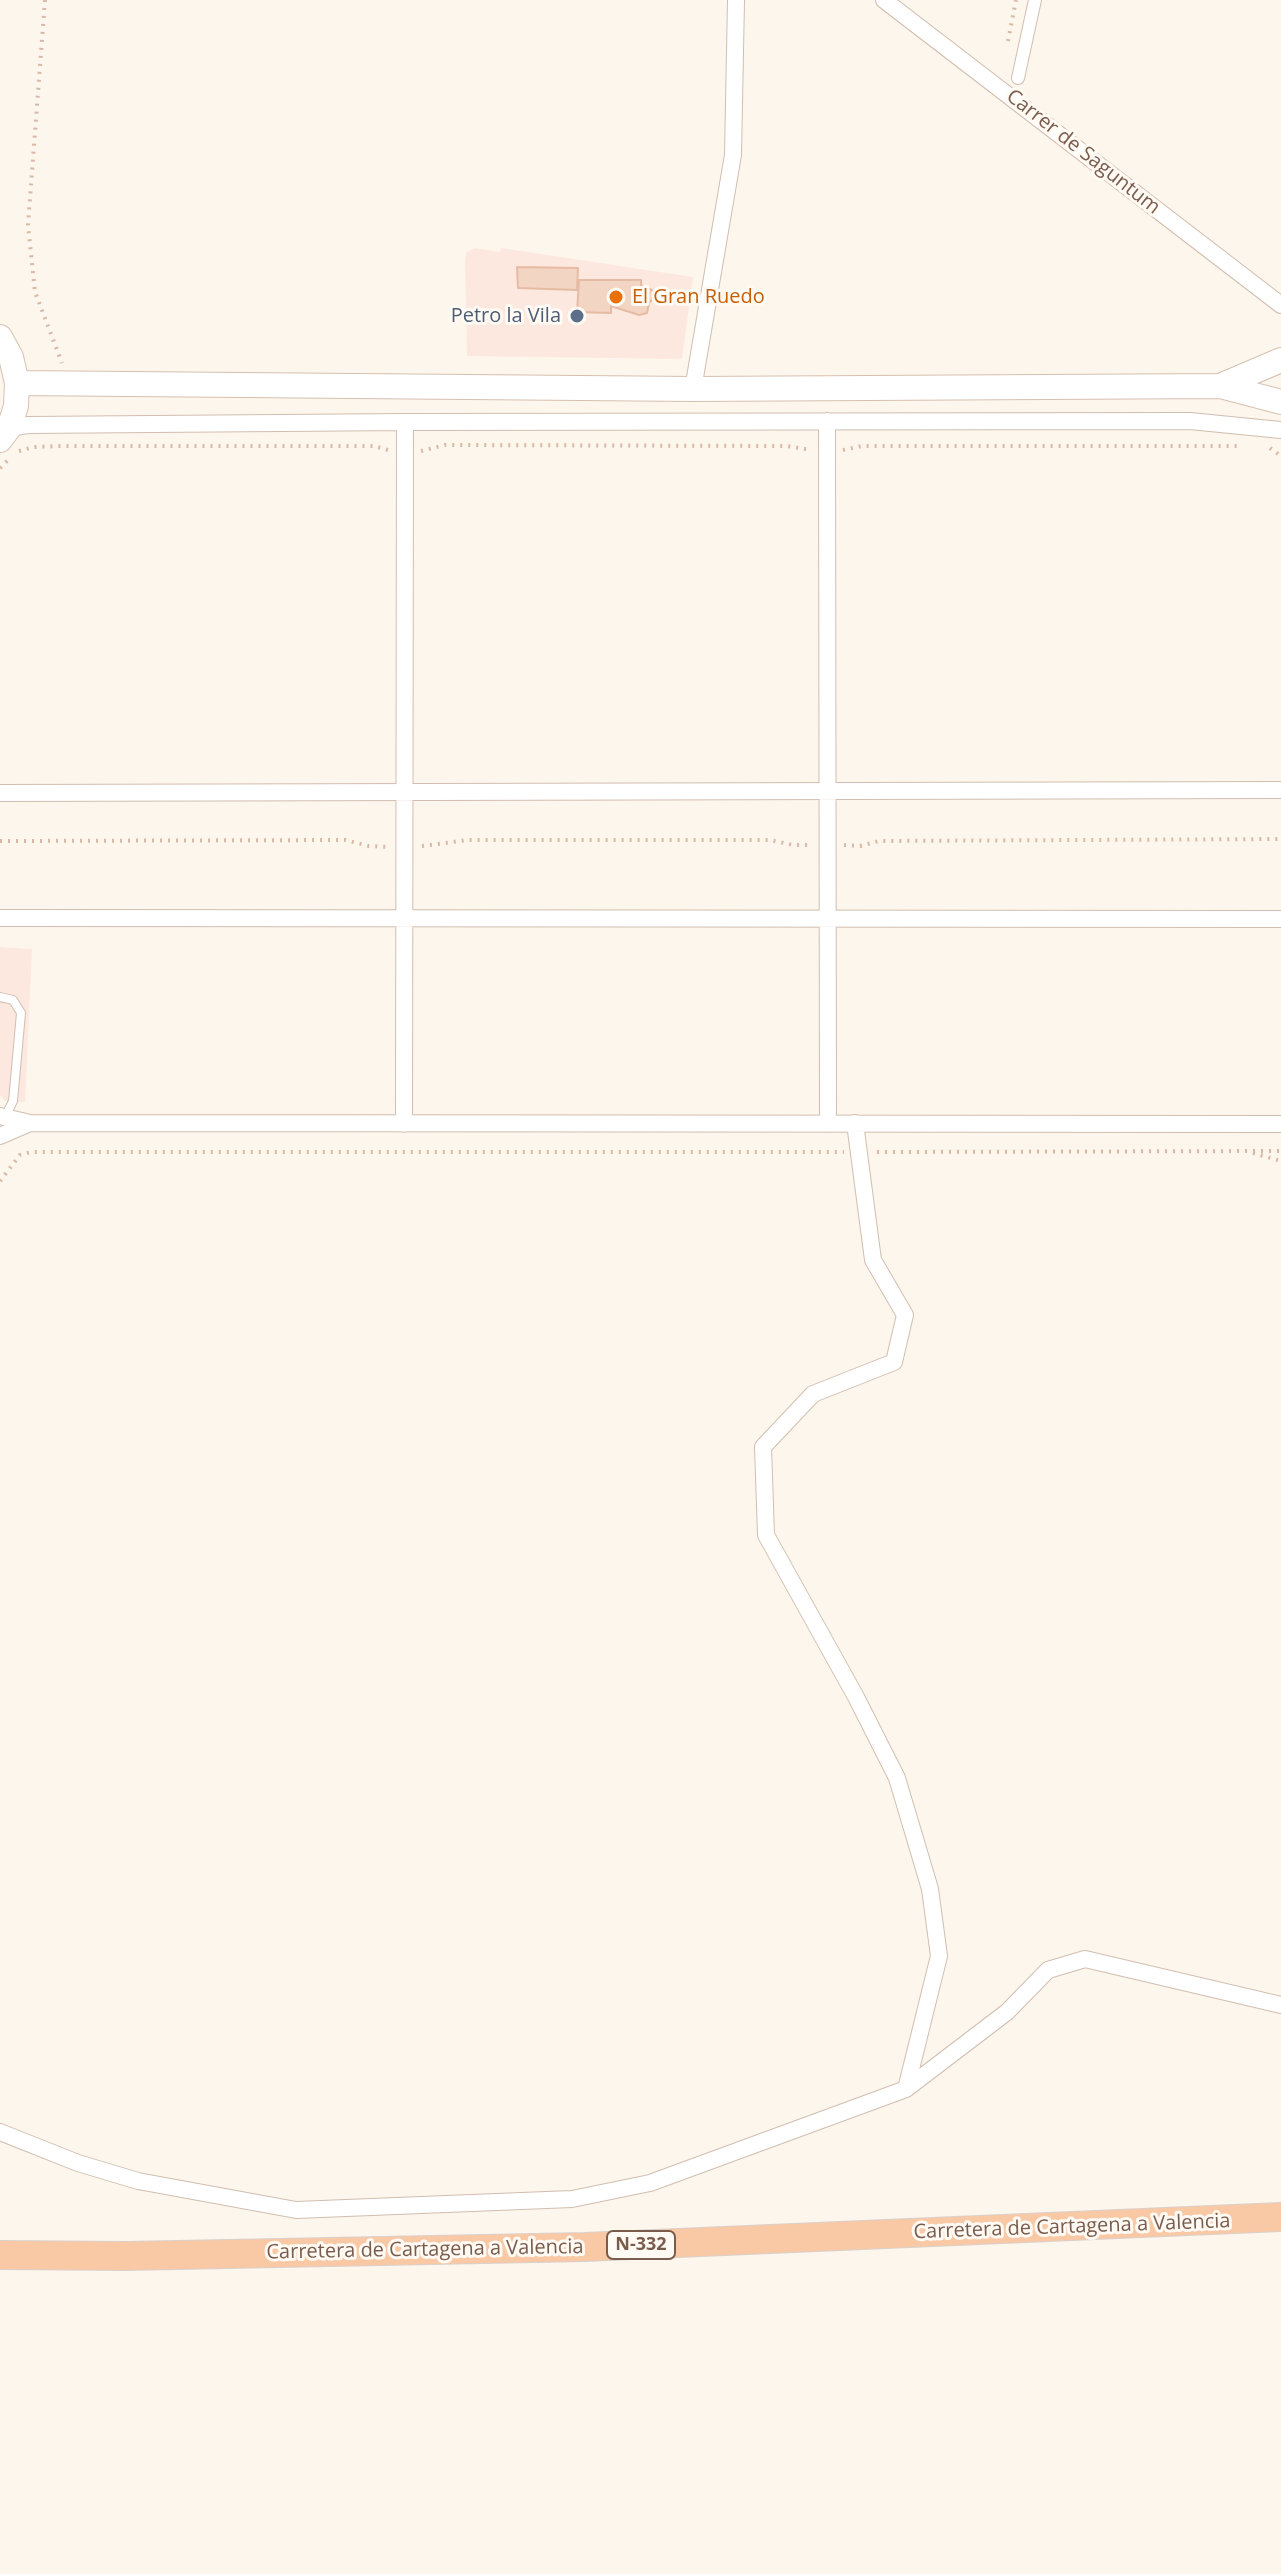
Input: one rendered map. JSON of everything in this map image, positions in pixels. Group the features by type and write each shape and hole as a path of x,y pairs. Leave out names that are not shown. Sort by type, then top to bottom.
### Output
{"highway":[{"name":"Carretera de Cartagena a Valencia","path":"0,2255 126,2256 585,2247 1281,2217"}],"main road":[{"path":"0,337 11,357 17,383 16,406 4,434"},
{"path":"1220,386 1281,360"},
{"path":"17,383 693,389 1220,386 1281,402"}],"street":[{"path":"693,389 733,155 736,0"},
{"name":"Carrer de Saguntum","path":"884,0 1281,305"},
{"path":"1018,78 1035,0"},
{"path":"827,421 828,1124"},
{"path":"4,434 28,425 405,422 1190,421 1281,430"},
{"path":"404,1124 405,422"},
{"path":"0,793 1281,790"},
{"path":"0,918 1281,919"},
{"path":"2,1117 30,1123 1281,1124"},
{"path":"0,1136 30,1123"},
{"path":"855,1123 873,1260 905,1315 894,1362 813,1394 763,1447 766,1535 897,1778 930,1889 939,1956 906,2089"},
{"path":"0,2132 78,2163 138,2181 296,2210 572,2199 650,2183 906,2089 1007,2012 1048,1970 1085,1959 1281,2005"}],"lane":[{"path":"0,997 13,1000 21,1013 13,1101 2,1117"}],"path":[{"path":"45,0 28,225 35,292 62,359"},
{"path":"0,468 17,451 34,447 374,446 383,450 424,451 445,445 798,446 805,450 844,450 862,446 1251,446"},
{"path":"1266,446 1281,456"},
{"path":"0,841 345,840 369,846 439,846 468,840 770,840 793,845 860,846 894,840 1281,839"},
{"path":"1236,1125 1239,1145 1247,1151 1281,1161"},
{"path":"0,1181 20,1155 31,1152 1281,1151"}],"shaded area":[{"name":"Petro la Vila","path":"474,248 500,252 501,248 693,277 682,359 467,356 465,261 466,253"},
{"path":"0,947 32,949 25,1102 5,1101 0,1095"}],"building":[{"path":"517,267 578,268 577,290 518,288"},
{"name":"El Gran Ruedo","path":"579,280 641,280 641,285 658,293 649,303 647,313 639,315 611,306 611,313 577,312"}],"place":[{"name":"El Gran Ruedo","path":"616,297"},
{"name":"Petro la Vila","path":"577,316"}]}
